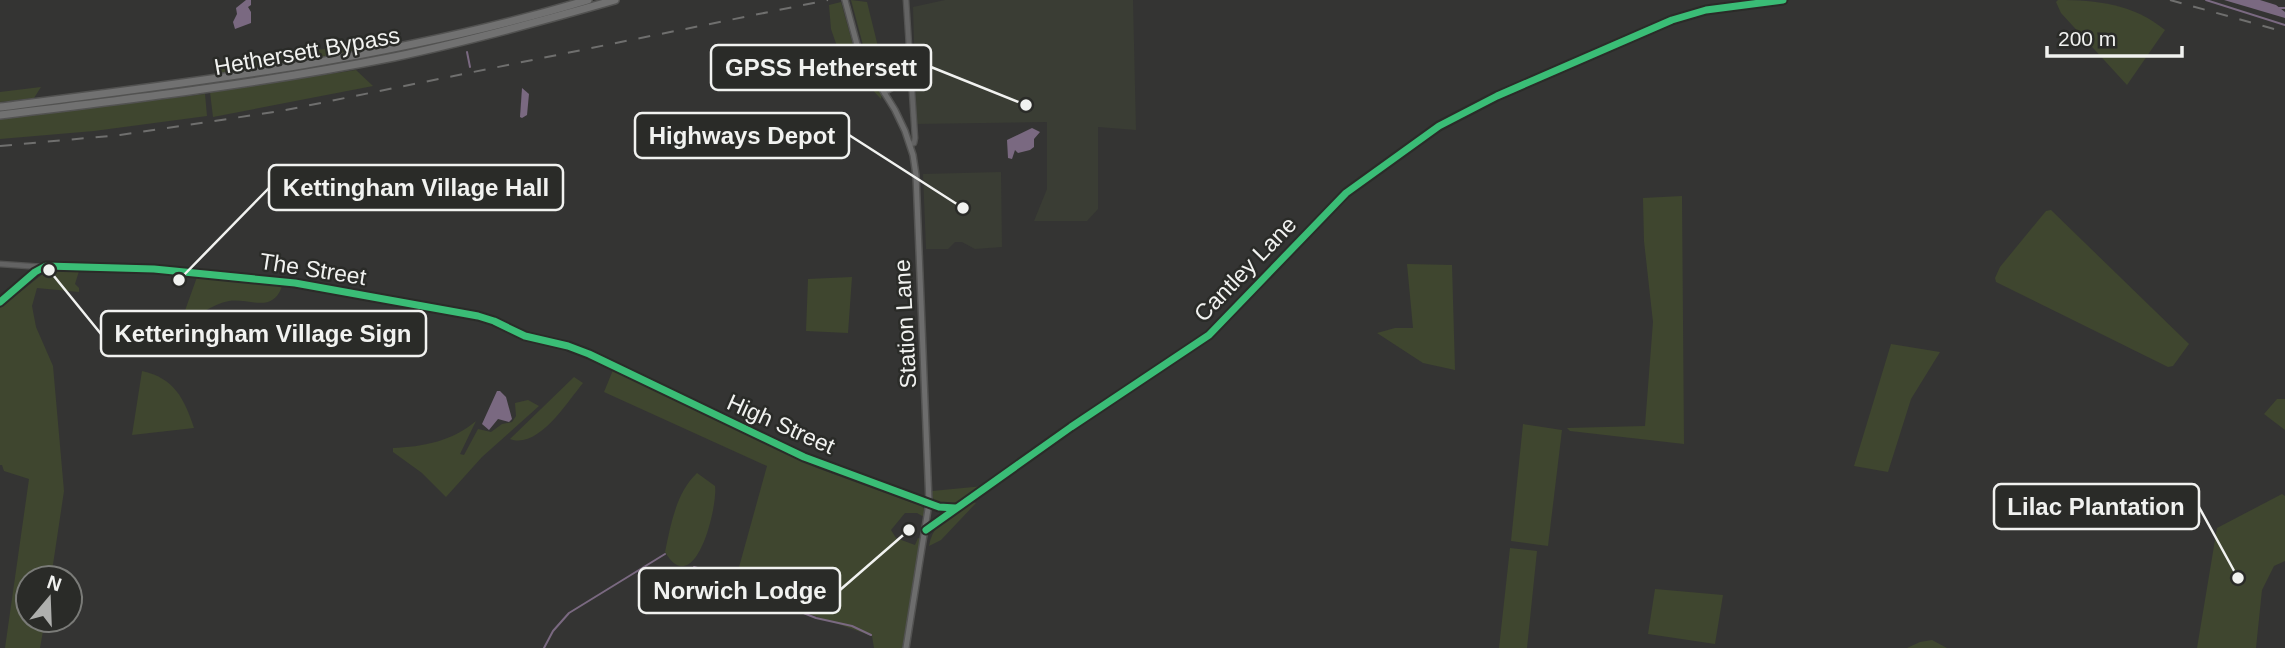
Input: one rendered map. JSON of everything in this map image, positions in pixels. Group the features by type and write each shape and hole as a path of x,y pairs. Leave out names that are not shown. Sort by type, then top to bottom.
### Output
{"highway":[{"name":"Hethersett Bypass","path":"0,107 267,72 346,58 499,25 588,0"},
{"name":"Hethersett Bypass","path":"0,115 274,78 380,59 503,32 615,0"}],"street":[{"name":"Station Lane","path":"845,0 859,52 895,110 910,144 918,198 929,503 906,648"},
{"name":"Station Lane","path":"906,0 915,138 914,143 910,144"},
{"name":"Cantley Lane","path":"926,530 1071,427 1209,335 1346,193 1439,126 1465,111 1566,66 1691,14 1783,0"},
{"path":"884,93 895,86 911,84"},
{"path":"0,264 43,267"},
{"path":"0,302 43,267"},
{"name":"The Street","path":"43,267 154,269 295,283 478,316 527,337 568,346 622,370"},
{"name":"High Street","path":"622,370 804,457 929,503"},
{"path":"929,503 955,508"}],"shaded area":[{"path":"246,0 251,0 248,7 251,23 235,29 233,22 237,14 236,8"},
{"path":"945,0 1133,0 1136,130 1098,127 1098,209 1087,221 1034,221 1047,189 1047,122 915,124 916,87 922,85 922,81 915,78 913,7"},
{"path":"2224,0 2260,0 2276,5 2285,12 2285,18"},
{"path":"522,88 529,94 527,115 522,118 520,117"},
{"path":"1032,128 1040,132 1034,139 1034,147 1018,153 1015,150 1012,159 1008,158 1007,140"},
{"path":"1001,172 1002,247 975,249 962,242 955,242 948,249 926,249 923,174"},
{"path":"497,391 506,397 512,419 509,422 498,419 489,430 482,424"}],"green space":[{"path":"851,0 867,2 883,75 879,76 864,49"},
{"path":"2058,0 2114,5 2140,14 2165,30 2127,85 2061,13 2056,2"},
{"path":"841,2 855,52 882,94 881,99 840,55 831,29 829,5"},
{"path":"378,44 377,47 327,57 216,74 216,63 263,55"},
{"path":"356,70 373,86 213,117 210,92"},
{"path":"41,87 34,98 0,102 0,92"},
{"path":"205,94 207,116 94,131 0,139 0,119"},
{"path":"1682,196 1684,444 1570,431 1567,428 1645,426 1653,322 1644,241 1643,198"},
{"path":"2051,210 2189,344 2173,366 2168,367 1996,282 2000,267 2046,211"},
{"path":"1407,264 1452,265 1455,370 1423,363 1377,333 1395,328 1413,328"},
{"path":"49,269 79,271 75,284 79,292 37,288 32,306 36,327 53,366 64,491 53,564 17,564 29,479 4,471 0,465 0,308"},
{"path":"197,277 282,286 277,296 268,302 229,301 182,319"},
{"path":"852,277 848,333 806,331 808,279"},
{"path":"1891,344 1940,352 1911,399 1888,472 1854,466"},
{"path":"613,370 817,468 925,509 924,517 917,513 905,513 891,530 896,538 915,545 918,538 922,539 902,648 874,648 872,636 804,612 736,578 767,466 604,392"},
{"path":"142,371 170,384 182,399 194,428 132,435"},
{"path":"574,377 583,383 551,422 531,437 510,439"},
{"path":"2277,399 2285,399 2285,430 2264,414"},
{"path":"528,400 539,406 482,457 446,497 422,473 393,452 393,448 447,438 476,421 460,454 464,455 478,429 491,432 502,424 512,422 516,416 515,403"},
{"path":"1523,424 1562,430 1548,546 1511,541"},
{"path":"697,473 715,486 715,497 702,545 695,558 686,566 676,564 665,552 679,499"},
{"path":"984,486 956,504 936,504 933,498 932,491"},
{"path":"2282,494 2285,496 2285,561 2274,566 2262,590 2256,648 2197,648 2217,528"},
{"path":"972,502 976,503 941,540 929,546 934,531 944,519"},
{"path":"1510,548 1537,551 1527,648 1499,648"},
{"path":"14,585 14,634 42,634 40,648 5,648"},
{"path":"1655,589 1723,595 1715,644 1648,634"},
{"path":"1932,640 1947,648 1907,648 1920,642"}],"waterway":[{"path":"2206,0 2285,25"},
{"path":"2279,8 2285,8"},
{"path":"467,52 470,67"},
{"path":"544,648 553,631 569,613 665,554"},
{"path":"694,567 733,578 786,606 816,618 852,626 871,635"}],"railway":[{"path":"0,146 120,135 281,111 828,0"},
{"path":"2170,0 2285,32"}],"cycle path":[{"path":"926,530 1071,427 1209,335 1346,193 1439,126 1497,96 1672,20 1706,10 1783,0"},
{"path":"0,302 46,266 154,269 295,283 478,316 525,336 589,354 804,457 939,507 955,508"}],"place":[{"name":"GPSS Hethersett","path":"1026,105"},
{"name":"Highways Depot","path":"963,208"},
{"name":"Ketteringham Village Sign","path":"49,270"},
{"name":"Kettingham Village Hall","path":"179,280"},
{"name":"Norwich Lodge","path":"909,530"},
{"name":"Lilac Plantation","path":"2238,578"}]}
